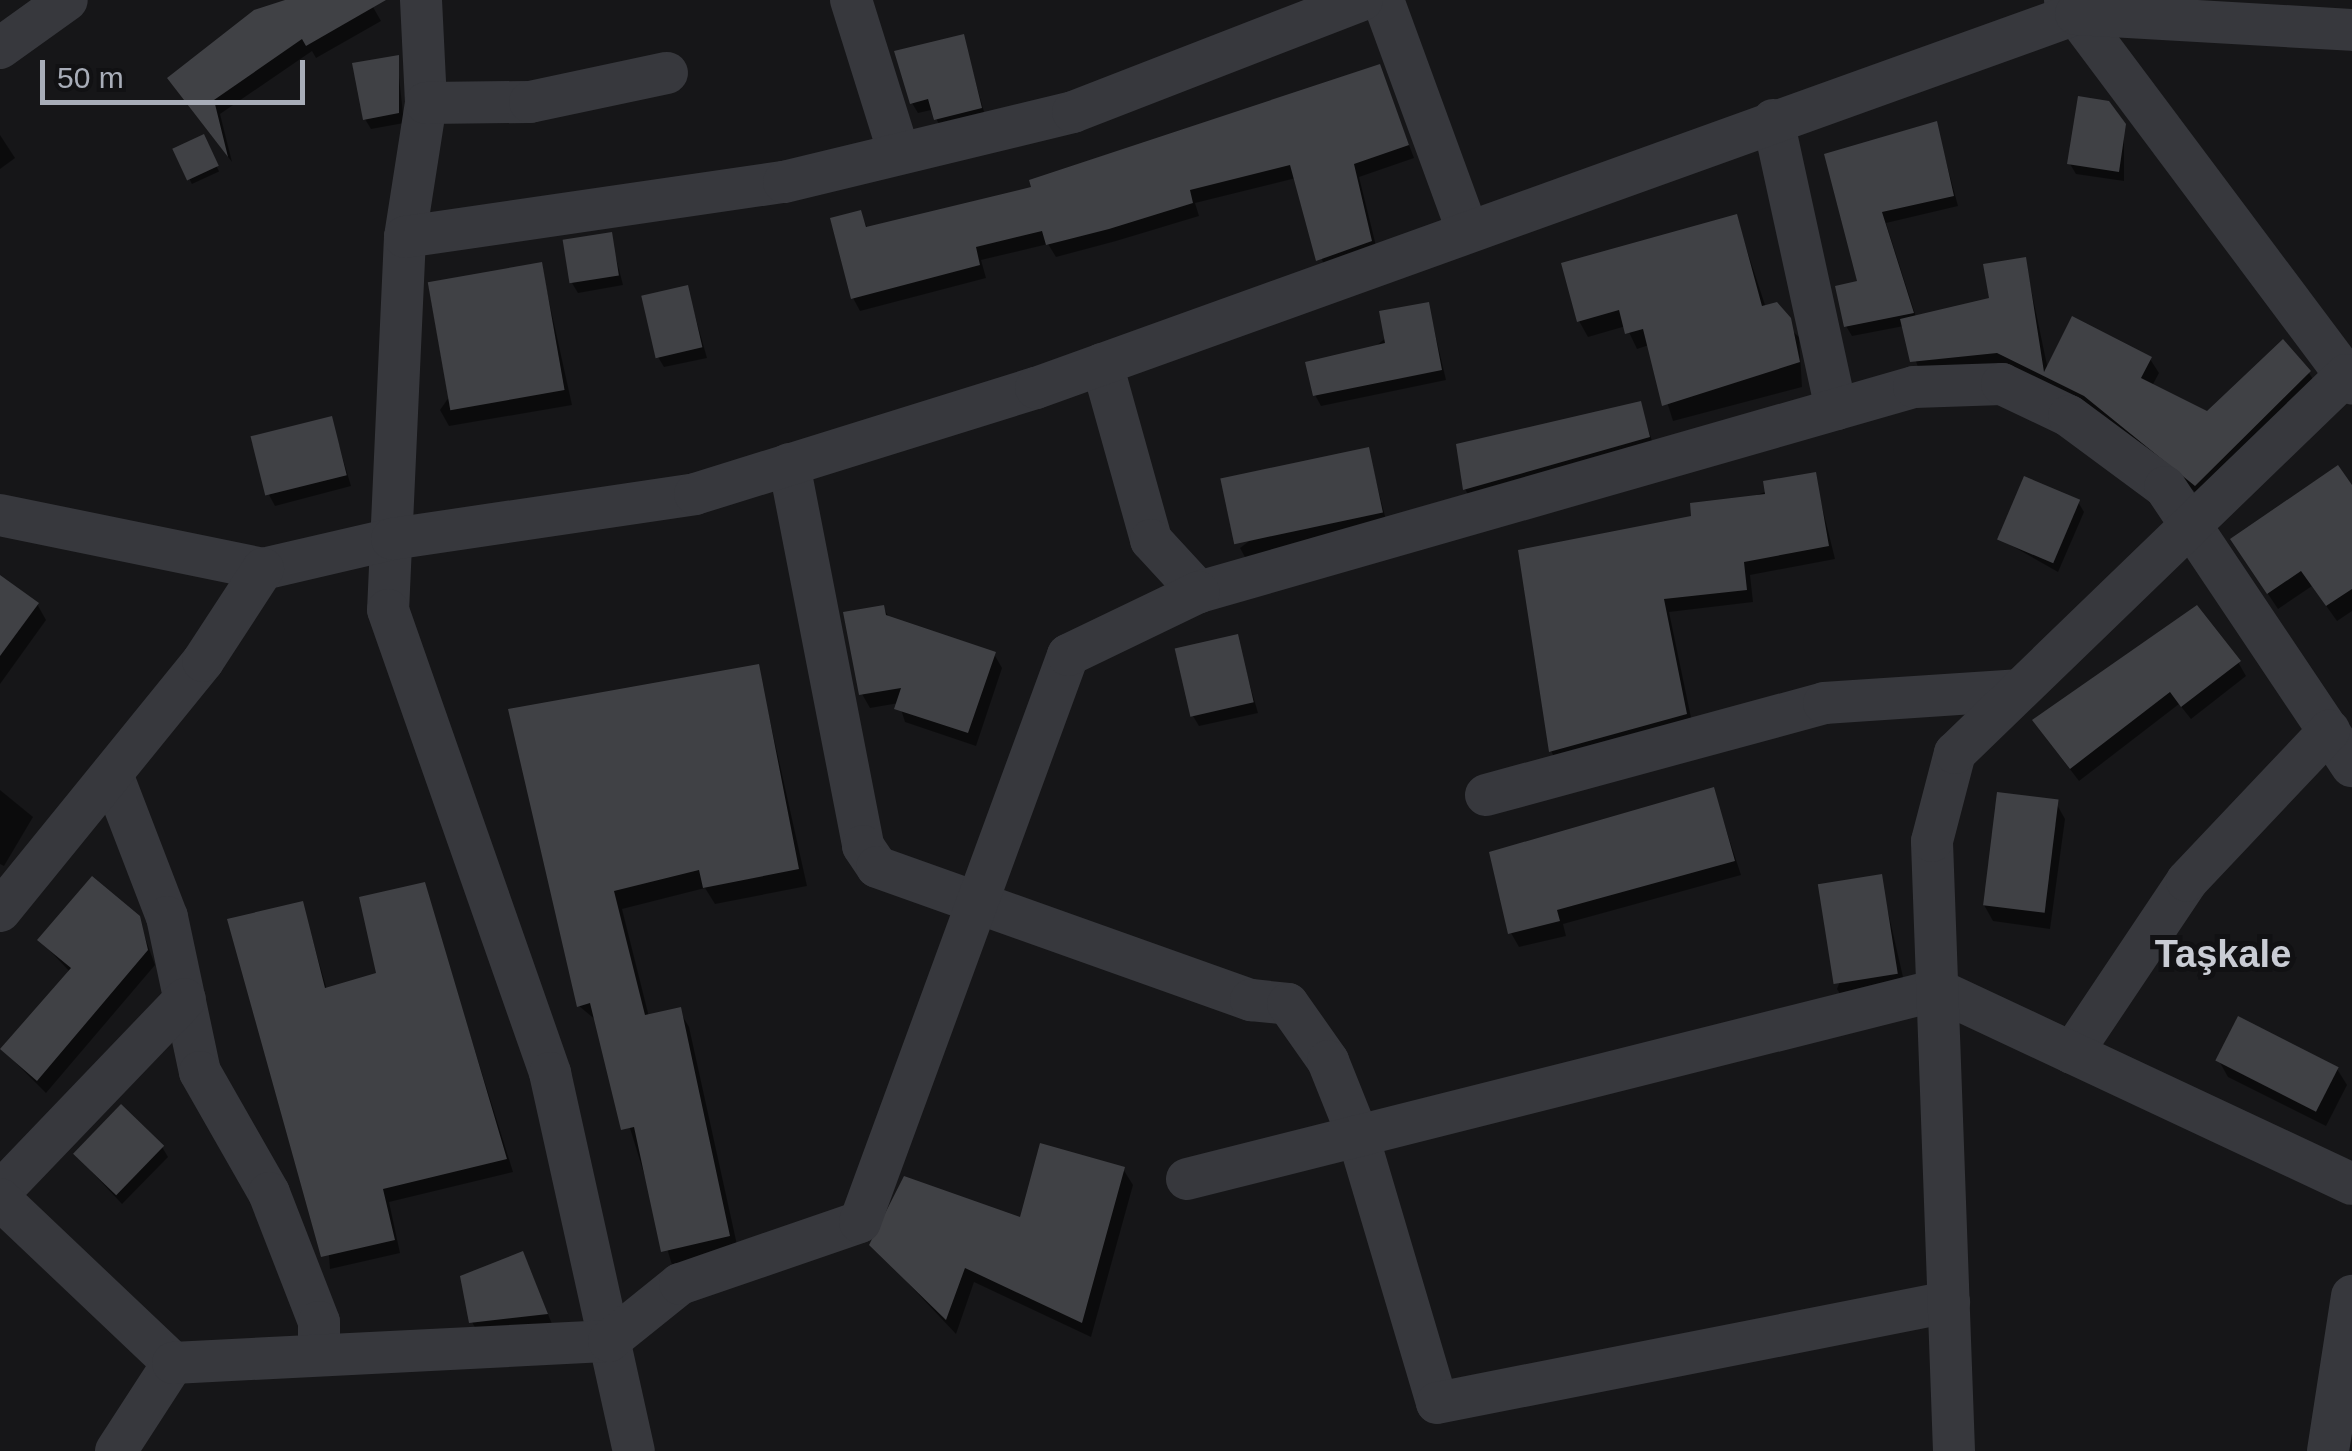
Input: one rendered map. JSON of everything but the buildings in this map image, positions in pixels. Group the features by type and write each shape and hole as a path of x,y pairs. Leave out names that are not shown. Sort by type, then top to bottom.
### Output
{"street":[{"path":"0,48 67,0"},
{"path":"421,0 426,102 405,237 388,610 550,1073 634,1451"},
{"path":"851,0 900,154"},
{"path":"405,237 784,182 1073,112 1362,0"},
{"path":"1383,0 1467,230"},
{"path":"1954,1451 1932,841 1956,754 2188,520 2349,380 2070,7"},
{"path":"0,515 263,569 392,539 695,494 1102,364 1773,120 2070,7 2352,30"},
{"path":"426,102 530,102 668,73"},
{"path":"1773,120 1836,410"},
{"path":"1102,364 1151,540 1199,592"},
{"path":"184,1000 0,1196 173,1363 295,1359 320,1348 394,1354 609,1338 680,1284 860,1222 1068,656 1199,592 1914,387 2002,384 2068,416 2165,487 2340,748 2188,881 2072,1053"},
{"path":"789,464 863,846 877,867 974,905 1251,1000 1288,1004 1328,1061 1358,1136 1437,1403 1949,1302"},
{"path":"0,912 112,774 263,569"},
{"path":"1486,795 1824,704 2018,690"},
{"path":"112,774 167,917 200,1072 269,1193 319,1322 320,1348"},
{"path":"1187,1178 1938,990 2352,1184"},
{"path":"2328,1451 2352,1296"},
{"path":"116,1451 173,1363"}],"district":[{"name":"Taşkale","path":"2223,955"}]}
